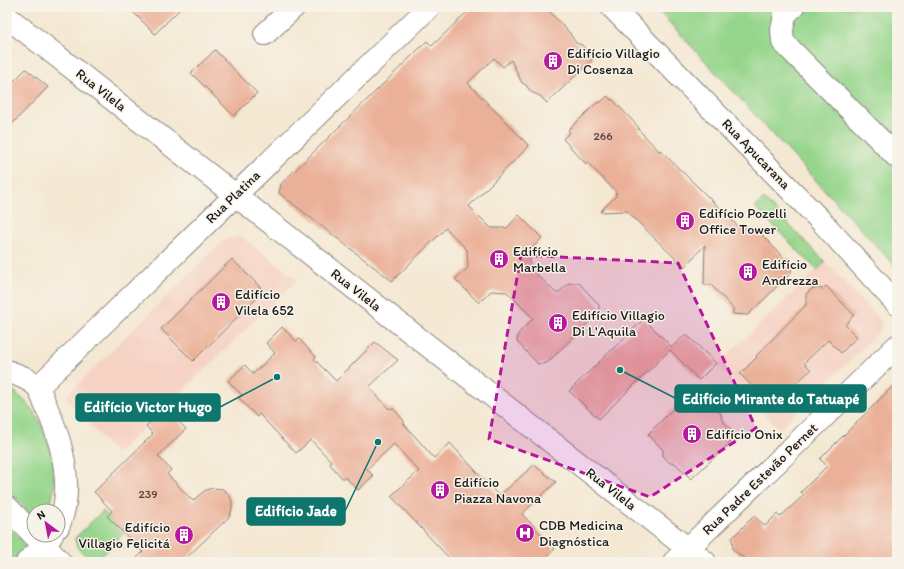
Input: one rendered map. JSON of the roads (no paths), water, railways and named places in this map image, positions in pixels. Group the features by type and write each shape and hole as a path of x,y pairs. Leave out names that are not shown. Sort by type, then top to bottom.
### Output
{"street":[{"path":"265,34 294,7"},
{"name":"Rua Platina","path":"38,388 429,7"},
{"name":"Rua Apucarana","path":"612,7 822,222 897,304"},
{"path":"793,7 785,14 782,30 783,42 897,157"},
{"name":"Rua Vilela","path":"7,17 235,196 681,555 705,562"},
{"name":"Rua Padre Estevão Pernet","path":"681,555 897,346"},
{"path":"7,371 24,377 38,388 58,439 64,463 65,503"},
{"path":"7,507 26,522"},
{"path":"27,562 45,543"},
{"path":"50,543 60,562"}],"place":[{"name":"Edifício Villagio Di Cosenza","path":"553,61"},
{"name":"Edifício Pozelli Office Tower","path":"685,221"},
{"name":"Edifício Marbella","path":"499,259"},
{"name":"Edifício Andrezza","path":"748,272"},
{"name":"Edifício Vilela 652","path":"221,302"},
{"name":"Edifício Villagio Di L'Aquila","path":"558,323"},
{"name":"Edifício Mirante do Tatuapé","path":"620,370"},
{"name":"Edifício Victor Hugo","path":"277,377"},
{"name":"Edifício Onix","path":"692,434"},
{"name":"Edifício Jade","path":"378,442"},
{"name":"Edifício Piazza Navona","path":"440,490"},
{"name":"CDB Medicina Diagnóstica","path":"525,533"},
{"name":"Edifício Villagio Felicitá","path":"184,535"}]}
